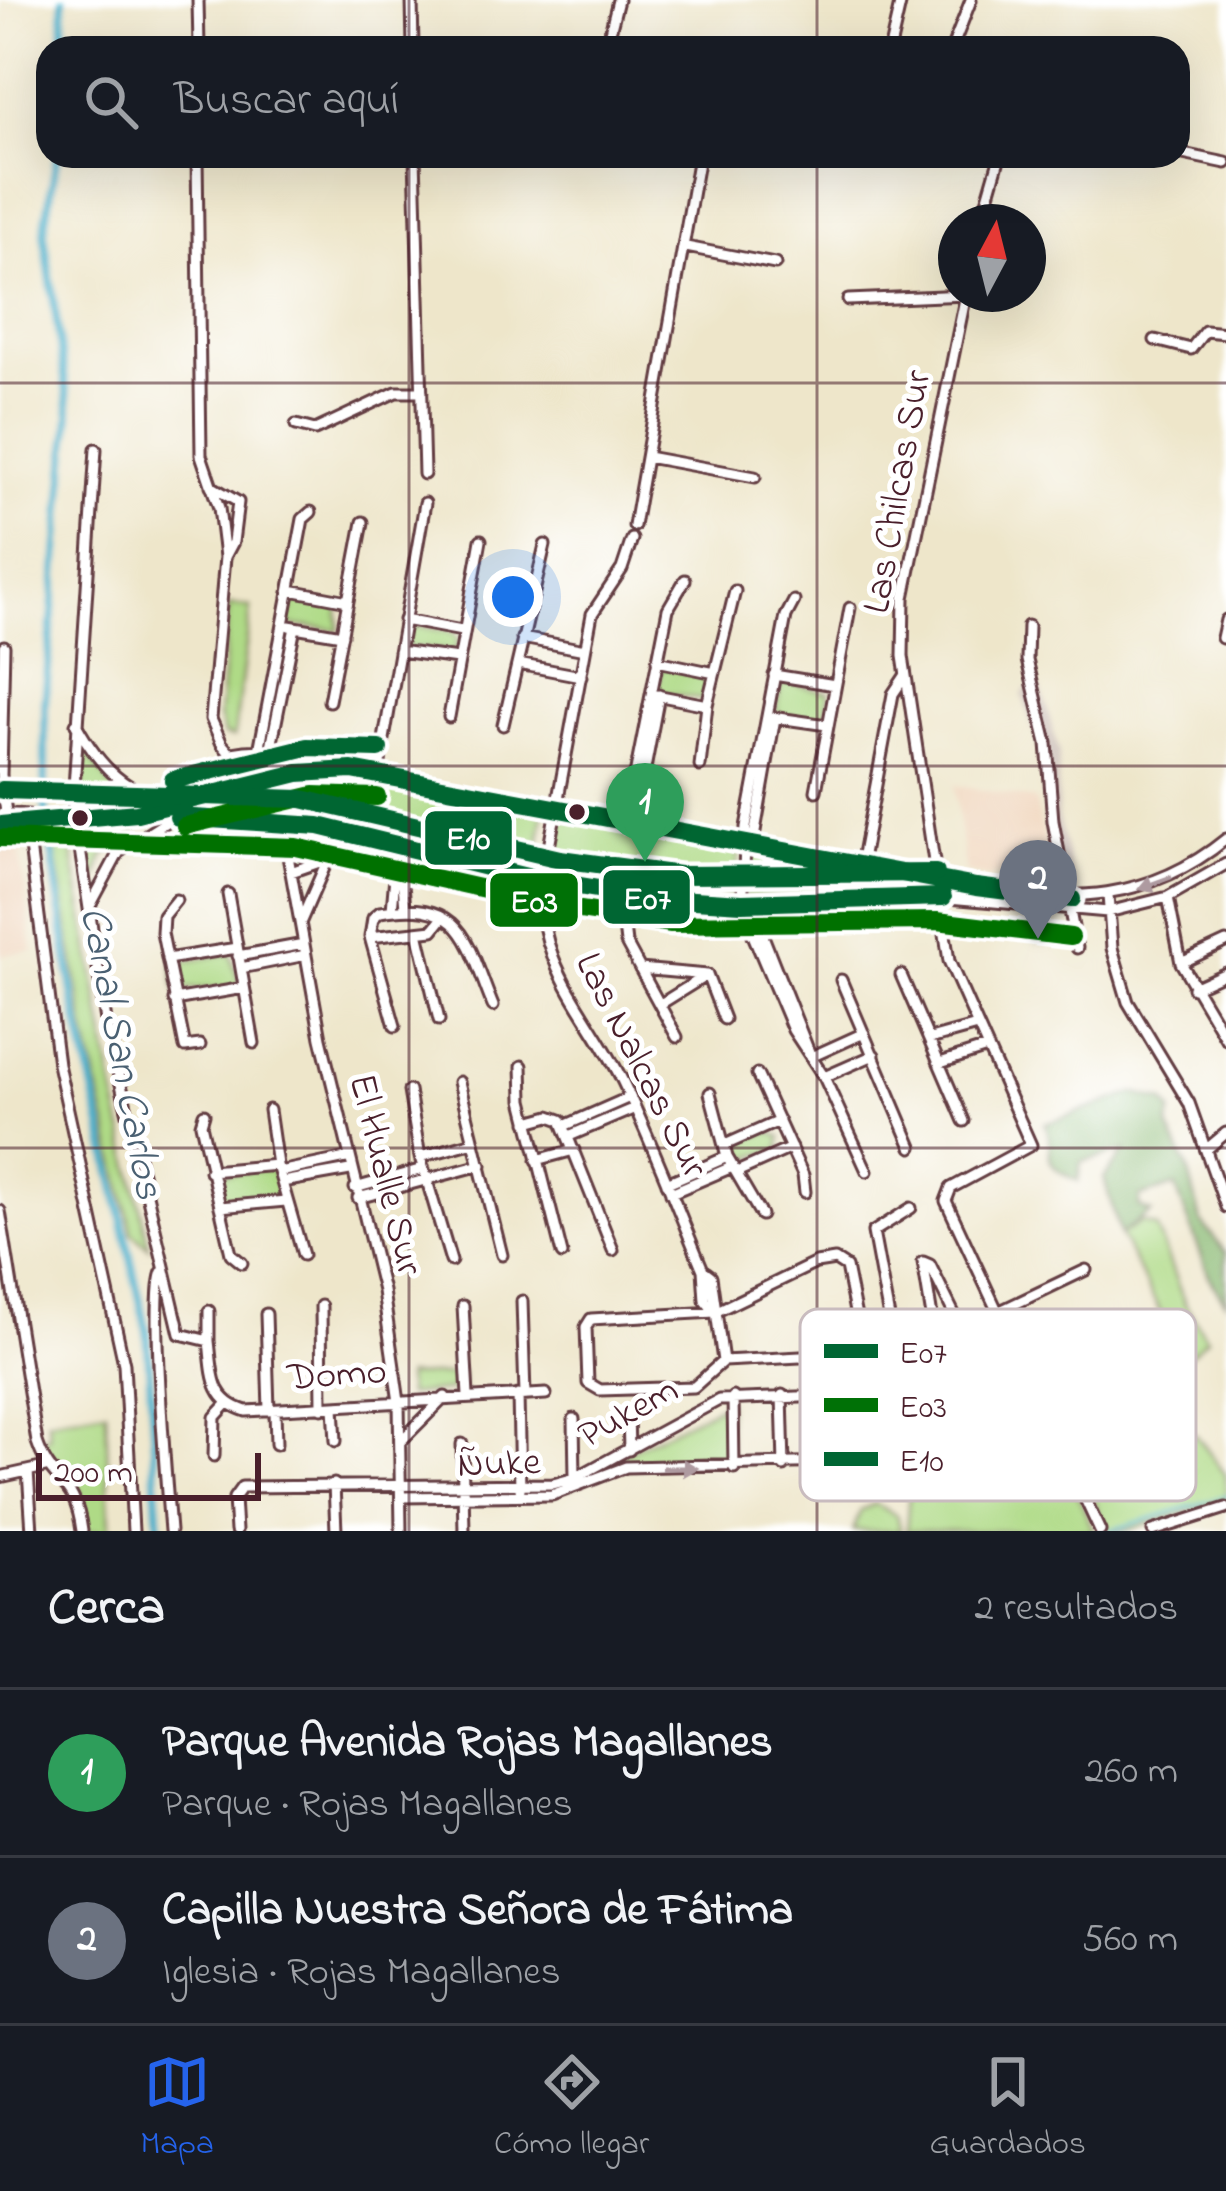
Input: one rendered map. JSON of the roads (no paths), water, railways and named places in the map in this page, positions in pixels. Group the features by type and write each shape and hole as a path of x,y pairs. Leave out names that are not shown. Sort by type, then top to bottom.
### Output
{"street":[{"path":"198,0 199,36"},
{"path":"412,0 412,36"},
{"path":"609,36 618,0"},
{"path":"893,36 901,0"},
{"path":"956,36 970,0"},
{"path":"1190,156 1226,164"},
{"name":"El Hualle Sur","path":"197,168 201,455 212,486 225,557 211,712 215,733 259,784 279,820 348,1164 382,1291 399,1402 401,1531"},
{"path":"416,168 424,473"},
{"path":"634,526 697,168"},
{"path":"986,204 997,168"},
{"path":"686,247 775,264"},
{"path":"848,300 938,295"},
{"name":"Las Chilcas Sur","path":"962,312 904,598 905,676 949,961 1030,1150 951,1187 946,1198 997,1309"},
{"path":"1155,340 1191,350 1205,331 1226,333"},
{"path":"296,425 315,430 396,392 422,392"},
{"path":"96,449 75,722 75,819 106,1021 162,1272 183,1334 209,1341"},
{"path":"647,457 755,477"},
{"name":"El Hualle Sur","path":"212,486 238,502 233,542 225,557"},
{"path":"301,922 328,860 354,832 373,800 425,503"},
{"path":"265,752 303,519 311,512"},
{"path":"329,701 364,521"},
{"name":"Las Nalcas Sur","path":"632,539 622,569 596,603 543,880 542,920 555,967 633,1103 704,1270 705,1300 715,1312 723,1361"},
{"path":"449,717 481,540"},
{"path":"503,725 545,545"},
{"path":"631,822 668,609 685,580"},
{"path":"290,590 348,601"},
{"path":"700,766 707,705 735,591"},
{"path":"794,601 774,675 742,903 793,1030 824,1077 867,1171"},
{"path":"816,791 850,608"},
{"path":"404,620 462,631"},
{"path":"1222,638 1226,620"},
{"path":"289,626 342,635"},
{"path":"1028,626 1028,660 1049,759 1053,821 1072,899 1077,948"},
{"path":"522,638 585,650"},
{"path":"4,646 1,819 34,824 137,813 311,771 378,773 934,879 1072,899 1165,880 1226,838"},
{"path":"399,651 458,659"},
{"path":"657,661 715,673"},
{"path":"518,664 581,676"},
{"path":"774,675 835,685"},
{"path":"862,865 893,694 905,676"},
{"path":"655,694 707,705"},
{"path":"770,717 827,724"},
{"path":"75,722 93,755 115,778 141,794 181,803"},
{"path":"232,754 265,752 300,758 311,771"},
{"path":"137,813 279,820 403,843 543,880 620,893 742,903 937,897 1074,913 1108,912 1168,897 1226,864"},
{"path":"88,911 119,852 144,831 176,817"},
{"path":"34,824 58,1064 124,1364 133,1531"},
{"path":"403,843 405,908"},
{"path":"392,910 403,843"},
{"path":"291,872 328,860"},
{"path":"620,893 626,943 662,1003 676,1037"},
{"path":"228,894 254,1043"},
{"path":"1108,895 1115,962 1132,1011 1183,1090 1226,1207"},
{"path":"1168,897 1181,963 1226,1039"},
{"path":"176,900 163,916 167,959 184,1047 200,1045"},
{"path":"394,1026 370,937 373,918 392,910 433,912 467,935 493,1006"},
{"path":"370,937 433,930 441,920"},
{"path":"418,932 440,1020"},
{"path":"1181,963 1226,942"},
{"path":"167,959 305,950"},
{"path":"640,970 707,975"},
{"path":"1193,988 1226,973"},
{"path":"662,1003 707,975"},
{"path":"707,975 724,1019"},
{"path":"901,975 964,1121"},
{"path":"841,980 912,1148"},
{"path":"174,1000 244,988"},
{"path":"930,1040 976,1026"},
{"path":"812,1058 864,1034"},
{"path":"940,1063 987,1048"},
{"path":"824,1077 874,1055"},
{"path":"522,1066 528,1122 562,1254"},
{"path":"757,1073 806,1192"},
{"path":"459,1082 502,1256"},
{"path":"409,1091 423,1168 451,1261"},
{"path":"710,1093 733,1165 761,1215"},
{"path":"566,1131 633,1103"},
{"path":"269,1110 279,1173 304,1255"},
{"path":"204,1114 201,1124 231,1255 242,1263"},
{"path":"528,1122 556,1116 566,1131 613,1250"},
{"path":"727,1144 779,1121"},
{"path":"1208,1148 1226,1133"},
{"path":"356,1193 423,1168 474,1142"},
{"path":"669,1188 790,1148"},
{"path":"537,1160 574,1150"},
{"path":"210,1171 279,1173 348,1164"},
{"path":"423,1168 481,1165"},
{"path":"220,1207 286,1202"},
{"path":"887,1309 873,1232 911,1208"},
{"path":"0,1211 37,1442 45,1467 78,1498 82,1531"},
{"path":"800,1358 723,1361 694,1387 599,1390 587,1381 590,1319 715,1312 812,1265 836,1259 846,1267 854,1309"},
{"path":"933,1309 923,1262 930,1265 952,1309"},
{"path":"1002,1309 1086,1270"},
{"path":"162,1272 155,1284 156,1328 170,1531"},
{"path":"520,1489 522,1301"},
{"path":"321,1306 335,1441"},
{"path":"463,1306 467,1396"},
{"path":"209,1311 214,1384 228,1403 215,1418 214,1456"},
{"path":"266,1314 276,1444"},
{"name":"Domo","path":"228,1403 246,1411 546,1394"},
{"path":"733,1396 734,1468"},
{"name":"Pukem","path":"236,1531 233,1498 239,1489 400,1482 520,1489 574,1478 709,1404 733,1396 800,1396"},
{"path":"782,1396 784,1466"},
{"path":"400,1442 445,1397"},
{"path":"628,1414 629,1450"},
{"path":"574,1419 574,1478"},
{"path":"462,1444 464,1531"},
{"name":"Ñuke","path":"401,1497 463,1497 520,1489 563,1493 626,1467 800,1465"},
{"path":"0,1477 45,1467"},
{"path":"28,1471 32,1531"},
{"path":"334,1484 336,1531"},
{"name":"Las Chilcas Sur","path":"1087,1501 1100,1529"},
{"path":"1154,1531 1226,1508"}],"waterway":[{"name":"Canal San Carlos","path":"63,0 64,36"},
{"name":"Canal San Carlos","path":"55,168 44,233 70,415 45,703 45,805 74,1001 147,1332 159,1531"},
{"path":"1108,1531 1226,1496"}],"place":[{"name":"Parque Avenida Rojas Magallanes","path":"645,862"},
{"name":"Capilla Nuestra Señora de Fátima","path":"1038,939"}]}
